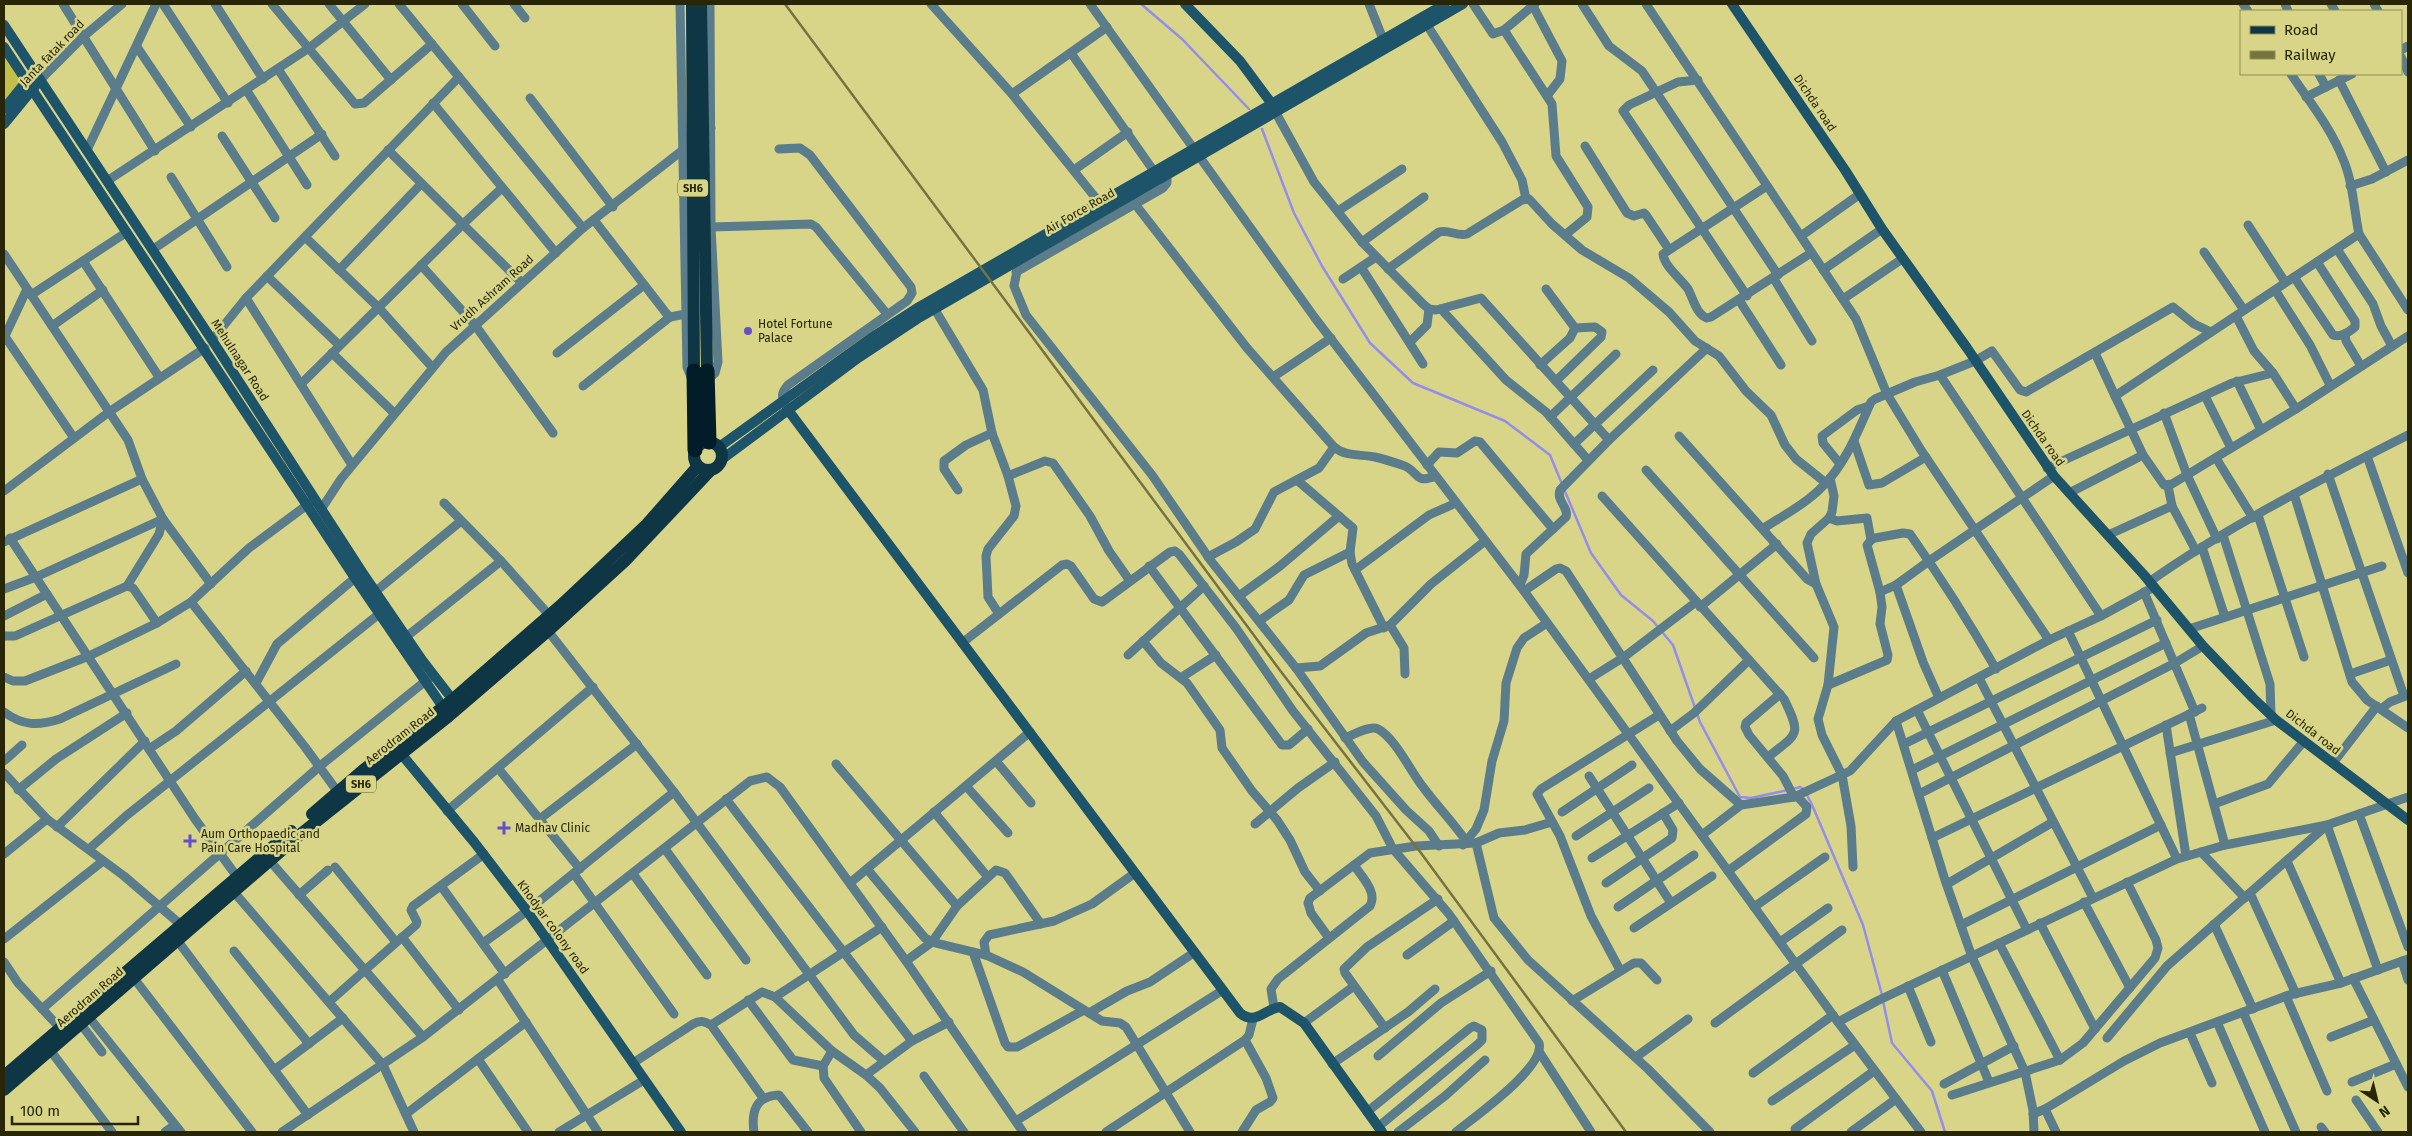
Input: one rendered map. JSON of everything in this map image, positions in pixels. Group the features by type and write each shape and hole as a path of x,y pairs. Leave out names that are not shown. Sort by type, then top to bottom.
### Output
{"highway":[{"name":"SH6","path":"701,376 716,449"},
{"name":"SH6","path":"695,450 701,376"}],"main road":[{"name":"SH6","path":"692,4 701,376"},
{"name":"SH6","path":"701,4 701,376"},
{"path":"695,450 698,446 716,449"},
{"name":"SH6","path":"711,470 718,467 716,449"},
{"name":"SH6","path":"695,450 694,456 698,466"},
{"path":"698,466 702,469 711,470"},
{"name":"Aerodram Road","path":"451,707 647,524 698,466"},
{"name":"Aerodram Road","path":"4,1090 340,795 548,631 626,560 711,470"},
{"name":"Aerodram Road","path":"4,1076 180,924 270,861 340,795"}],"street":[{"path":"63,4 156,151"},
{"name":"Janta fatak road","path":"4,124 38,75 120,4"},
{"path":"87,150 156,4"},
{"path":"163,4 228,103"},
{"path":"214,4 263,79"},
{"path":"272,4 355,104 364,103 432,44"},
{"path":"329,4 391,80"},
{"path":"107,181 247,91 309,48 365,4"},
{"path":"399,4 583,228"},
{"path":"462,4 495,46"},
{"path":"514,4 525,18"},
{"path":"680,4 681,152 687,367 688,374 701,376 715,373 718,362 711,227 710,4"},
{"path":"931,4 1012,94 1106,211"},
{"path":"1090,4 1315,318 1522,588 1835,1019 1896,1099 1917,1131"},
{"path":"1185,4 1236,56 1274,109 1309,176 1376,257 1429,309 1441,309 1476,297 1481,298 1609,440"},
{"path":"1369,4 1383,39"},
{"name":"Air Force Road","path":"1274,109 1383,39 1445,4"},
{"name":"Air Force Road","path":"716,449 786,406 934,308 1019,262 1106,211 1160,175 1274,109 1463,4"},
{"path":"1473,4 1493,34 1504,30 1534,5 1562,61 1560,79 1547,96"},
{"path":"1582,4 1609,46 1638,67 1733,207 1776,277 1812,342"},
{"path":"1646,4 1822,270 1843,298 1859,324 1887,394 1926,457 2050,640"},
{"name":"Dichda road","path":"1732,4 1860,194 1882,230 2051,472 2151,584 2203,646 2273,718 2408,820"},
{"name":"Mehulnagar Road","path":"4,25 212,340 311,501 355,578 379,614 451,707"},
{"path":"1427,25 1502,142 1522,180 1526,199"},
{"path":"1012,94 1107,27"},
{"path":"1504,30 1554,109 1553,140 1556,156 1588,207 1587,217 1565,235"},
{"name":"Mehulnagar Road","path":"4,47 204,348 311,501 322,508 406,637 429,678"},
{"path":"136,47 191,127"},
{"path":"1016,272 1163,188 1167,183 1071,52"},
{"path":"2402,59 2408,72"},
{"path":"278,69 335,156"},
{"path":"2292,75 2343,157 2359,234 2408,310"},
{"path":"2320,75 2326,87"},
{"path":"2306,97 2350,75"},
{"path":"212,340 246,298 459,77"},
{"path":"1698,80 1678,82 1654,93 1625,108 1624,115 1701,228 1781,365"},
{"path":"2339,80 2386,172"},
{"path":"4,109 29,86"},
{"path":"247,91 307,185"},
{"path":"530,98 613,207"},
{"path":"433,103 556,253"},
{"name":"Vrudh Ashram Road","path":"322,508 352,465 432,367 583,228 613,207 711,128"},
{"path":"1074,170 1128,132"},
{"path":"152,250 196,218 322,134"},
{"path":"222,136 275,218"},
{"path":"1585,146 1627,213 1634,216 1646,215 1668,248"},
{"path":"779,149 800,148 810,155 911,287 910,297 788,385 783,391 782,398 786,406 1240,1013 1246,1018 1253,1019 1274,1008 1280,1007 1304,1023 1332,1064 1367,1112 1380,1129 1478,1044 1482,1040 1482,1030 1474,1026 1470,1028 1367,1112"},
{"path":"388,150 522,283"},
{"path":"2350,186 2386,172 2408,160"},
{"path":"1338,212 1402,168"},
{"name":"Air Force Road","path":"786,406 871,338 919,307 1099,202 1160,175"},
{"path":"171,178 227,267"},
{"path":"339,270 421,184"},
{"path":"1766,186 1668,248 1663,257 1689,290 1703,316 1711,317 1811,253"},
{"path":"301,384 502,188"},
{"path":"1800,236 1860,194"},
{"path":"1362,242 1424,197"},
{"path":"1388,269 1439,232 1447,231 1462,236 1526,199 1533,201 1565,235 1586,253 1630,278 1669,312 1695,341 1719,356 1746,391 1771,415 1785,445 1796,459 1828,481 1834,496 1832,512 1829,518 1807,538 1816,584 1834,627 1828,685 1818,719 1822,735 1842,775 1851,826 1853,867"},
{"path":"1135,204 1246,348 1334,447 1345,454 1375,457 1404,466 1420,480 1435,476"},
{"path":"594,220 670,317"},
{"path":"711,227 810,224 816,227 887,314"},
{"path":"2248,225 2285,282"},
{"path":"1822,270 1882,230"},
{"path":"74,438 4,337 29,292 83,261 127,232"},
{"path":"2115,396 2359,234"},
{"path":"305,237 378,307 432,367"},
{"path":"2337,249 2373,304 2381,326 2392,346"},
{"path":"2204,252 2244,310"},
{"path":"4,254 128,440 142,479 163,518 211,584"},
{"path":"1343,279 1376,257"},
{"path":"1843,298 1902,258"},
{"path":"83,261 160,377"},
{"path":"1019,262 1014,286 1026,314 1152,475 1208,557 1296,668 1363,762 1400,803 1429,831 1438,846"},
{"path":"2294,277 2333,334 2336,336 2345,334 2355,327 2355,321 2317,262"},
{"path":"421,265 476,325 553,433"},
{"path":"1361,267 1423,364"},
{"path":"267,276 339,345"},
{"path":"557,353 644,285"},
{"path":"1546,289 1575,328"},
{"path":"52,326 103,290"},
{"path":"2275,290 2310,344 2330,385"},
{"path":"246,298 352,465"},
{"path":"934,308 983,390 992,434 1008,476 1016,511 988,549 986,556 988,597 999,614"},
{"path":"1764,528 1800,504 1828,481 1854,441 1869,406 1875,399 1915,382 1940,375 1975,361 1992,351 2020,390 2026,392 2173,308 2194,324 2211,332"},
{"path":"1410,342 1427,325 1429,309"},
{"path":"1441,309 1506,380 1550,417 1588,460"},
{"path":"583,386 670,317 686,314"},
{"path":"2236,316 2254,351 2273,373 2296,409"},
{"path":"1556,381 1601,337 1602,332 1595,327 1575,328"},
{"path":"1540,365 1570,338 1575,328"},
{"path":"2345,334 2346,341 2361,366"},
{"path":"2168,486 2296,409 2330,385 2408,336"},
{"path":"1273,377 1331,338"},
{"path":"4,492 110,412 204,348"},
{"path":"1522,588 1526,554 1568,513 1559,498 1560,490 1588,460 1708,348"},
{"path":"332,353 394,413"},
{"path":"2095,353 2144,455 2161,482 2168,486 2172,506 2199,549 2225,617"},
{"path":"1550,417 1616,354"},
{"path":"1574,444 1653,370"},
{"path":"1880,592 1896,586 1929,561 2022,498 2051,472 2130,428 2237,381 2273,373"},
{"path":"1940,375 2101,616"},
{"path":"2237,381 2261,430"},
{"path":"2204,396 2231,448"},
{"path":"1840,464 1823,444 1822,436 1857,410 1869,406"},
{"path":"2164,413 2187,475 2220,537 2247,610 2270,684 2273,718 2170,753"},
{"path":"958,490 944,469 944,461 966,445 992,434"},
{"path":"1679,436 1764,528 1807,579 1816,584"},
{"path":"1702,835 1740,805 1797,792 1842,775 1854,767 1896,721 2050,640 2101,616 2144,592 2151,584 2199,549 2328,474 2408,437"},
{"path":"1854,441 1869,486 1882,483 1926,457"},
{"path":"1427,465 1440,452 1457,453 1472,443 1480,442 1553,529"},
{"path":"1208,557 1255,529 1274,492 1298,481 1319,468 1334,447"},
{"path":"2069,493 2144,455"},
{"path":"2367,456 2408,573"},
{"path":"2216,458 2256,517 2286,597 2304,657"},
{"path":"1008,476 1045,461 1053,463 1090,516 1109,551 1130,581"},
{"path":"1646,470 1741,574 1814,658"},
{"path":"2328,474 2391,660 2406,696 2379,708 2332,763"},
{"path":"142,479 7,540 36,577 115,694 170,781 220,853 237,884 329,1002 382,1065 414,1132"},
{"path":"1298,481 1353,528 1350,552 1355,570 1387,626 1404,648 1405,674"},
{"path":"2294,494 2356,688 2379,708 2408,728"},
{"path":"1602,496 1780,694 1794,719 1796,731 1792,738 1768,757"},
{"path":"4,677 13,681 25,681 89,656 157,623 191,602 249,548 311,501"},
{"path":"444,503 501,561 549,615"},
{"path":"1355,570 1429,515 1456,503"},
{"path":"2108,535 2172,506"},
{"path":"1239,596 1280,566 1339,516"},
{"path":"4,589 36,577 163,518"},
{"path":"4,636 15,636 128,586 159,534 163,518"},
{"path":"1828,685 1886,660 1888,655 1880,624 1882,607 1880,592 1867,546 1871,540 1867,518 1837,521 1829,518"},
{"path":"376,591 462,521"},
{"path":"1871,540 1907,533 1929,561 1960,607 1996,669"},
{"path":"1296,668 1320,666 1366,633 1387,626 1431,584 1485,541"},
{"path":"1589,679 1624,657 1665,626 1741,574 1777,544"},
{"path":"962,643 1062,565 1067,564 1074,570 1098,602 1105,600 1149,566 1175,551 1204,586 1308,729 1376,816 1393,849 1438,899 1491,971 1540,1043 1540,1053 1591,1132"},
{"path":"1259,621 1290,600 1304,575 1350,552"},
{"path":"406,637 501,561"},
{"path":"1149,566 1282,746 1289,744 1308,729"},
{"path":"2189,629 2382,566"},
{"path":"1522,588 1556,569 1564,568 1692,762 1740,805"},
{"path":"256,683 278,644 355,578"},
{"path":"128,586 134,588 157,623"},
{"path":"1128,655 1204,586"},
{"path":"1896,586 1925,666 1939,698"},
{"path":"2144,592 2195,711 2198,745 2225,845"},
{"path":"4,616 47,594"},
{"path":"191,602 256,683 340,795"},
{"path":"89,849 126,816 379,614"},
{"path":"1904,744 2157,620"},
{"path":"1465,843 1476,829 1484,810 1492,760 1504,721 1506,683 1517,648 1524,638 1547,623"},
{"path":"548,631 674,792 854,1035 884,1061"},
{"path":"2068,631 2161,825 2181,858"},
{"path":"1143,642 1161,663 1182,677 1220,730 1222,748 1252,791 1271,812 1290,840 1305,872 1320,891"},
{"path":"1912,770 2166,643"},
{"path":"1919,794 2175,663 2203,646"},
{"path":"1182,677 1216,655"},
{"path":"1670,731 1694,713 1749,660"},
{"path":"2350,674 2391,660"},
{"path":"4,712 26,724 44,724 60,719 115,694 176,664"},
{"path":"57,827 147,745 176,731 246,671"},
{"path":"42,1009 320,766 429,678"},
{"path":"1978,678 2093,898"},
{"path":"447,811 593,687"},
{"path":"1728,871 1806,814 1807,807 1797,792 1748,735 1745,728 1746,723 1780,694"},
{"path":"1917,710 2027,930"},
{"path":"1932,838 2195,711"},
{"path":"18,790 56,759 127,713"},
{"path":"1620,970 1591,916 1552,822 1538,797 1538,792 1659,714"},
{"path":"1896,721 1932,838 1972,956 2025,1072 2033,1114 2034,1132"},
{"path":"2166,725 2181,858"},
{"path":"1345,738 1372,728 1378,729 1391,742 1422,786 1450,817 1465,843"},
{"path":"850,883 1030,732"},
{"path":"2214,804 2268,784 2304,741"},
{"path":"541,818 637,744"},
{"path":"4,761 22,745"},
{"name":"Khodyar colony road","path":"397,749 484,854 528,911 681,1132"},
{"path":"996,761 1032,803"},
{"path":"1255,824 1298,788 1335,762"},
{"path":"836,764 957,906"},
{"path":"1562,812 1632,765"},
{"path":"498,768 541,818 577,871 595,903 674,1014"},
{"path":"4,773 47,819 89,849 180,924"},
{"path":"1589,776 1671,903"},
{"path":"282,1132 423,1038 726,799 750,781 767,777 775,781 882,926 1023,1132"},
{"path":"966,786 1008,833"},
{"path":"1576,836 1649,788"},
{"path":"483,943 528,911 674,792"},
{"path":"1753,1073 1835,1019 1888,996 2084,902 2181,858 2225,845 2327,825 2408,797"},
{"path":"726,799 912,1041"},
{"path":"1592,858 1679,804"},
{"path":"934,812 987,876"},
{"path":"1606,883 1672,838 1673,830 1663,814"},
{"path":"2359,814 2408,947"},
{"path":"4,854 47,819"},
{"path":"1329,938 1308,908 1310,898 1370,853 1393,849 1476,843 1499,833 1525,830 1552,822"},
{"path":"1947,884 2053,822"},
{"path":"1961,925 2161,825"},
{"path":"2107,1038 2167,966 2327,825"},
{"path":"2327,825 2378,970"},
{"path":"1476,843 1488,887 1491,914 1528,960 1636,1057 1710,1132"},
{"path":"664,849 746,960"},
{"path":"2201,852 2247,896 2296,994"},
{"path":"329,1002 416,925 417,922 412,910 414,906 484,854"},
{"path":"1618,907 1694,855"},
{"path":"1754,907 1825,857"},
{"path":"4,940 103,861"},
{"path":"270,861 423,1038"},
{"path":"2287,861 2341,983"},
{"path":"1274,1008 1271,989 1273,984 1373,902 1372,892 1354,864"},
{"path":"867,868 921,934 932,942 986,955 1023,972 1102,1022 1120,1023 1138,1045 1190,1132"},
{"path":"300,895 331,869 399,940 459,1010"},
{"path":"906,961 932,942 957,906 987,876 996,870 1005,873 1040,924"},
{"path":"986,955 984,942 989,935 1054,921 1092,904 1135,873"},
{"path":"633,874 707,975"},
{"path":"1634,928 1712,876"},
{"path":"1952,1095 2060,1060 2083,1043 2155,958 2158,948 2127,882"},
{"path":"441,886 483,943 526,1022 598,1132"},
{"path":"1385,1028 1344,973 1346,965 1367,947 1438,899"},
{"path":"2084,902 2130,988"},
{"path":"1780,942 1828,908"},
{"path":"1407,955 1454,921"},
{"path":"2040,924 2095,1029"},
{"path":"2214,924 2253,1009"},
{"path":"775,997 882,926"},
{"path":"1715,1023 1842,930"},
{"path":"177,940 308,1115"},
{"path":"1999,943 2060,1060"},
{"path":"234,951 309,1044"},
{"path":"973,952 1005,1043 1008,1047 1017,1047 1127,991 1150,982 1195,952"},
{"path":"2033,1114 2045,1109 2124,1061 2160,1043 2286,996 2341,983 2405,960 2408,980"},
{"path":"1572,1001 1620,970 1638,962 1657,980"},
{"path":"4,963 60,1028"},
{"path":"1942,970 1989,1082"},
{"path":"1378,1056 1441,1003 1491,971"},
{"path":"134,977 252,1132"},
{"path":"2353,978 2408,1087"},
{"path":"1304,1023 1354,986"},
{"path":"1908,986 1931,1042"},
{"path":"1332,1064 1385,1028 1435,989"},
{"path":"1016,1121 1223,990"},
{"path":"710,1025 762,992 775,997 832,1051 866,1075 884,1092 914,1132"},
{"path":"2286,996 2327,1090"},
{"path":"748,1000 794,1060 823,1066"},
{"path":"2243,1012 2296,1132"},
{"path":"274,1070 343,1018"},
{"path":"84,1019 102,1052"},
{"path":"84,1019 181,1132"},
{"path":"1106,1132 1245,1040 1249,1035 1253,1019"},
{"path":"1636,1057 1688,1019"},
{"path":"2331,1037 2374,1020"},
{"path":"633,1063 698,1021 705,1021 710,1025 763,1098"},
{"path":"406,1114 526,1022"},
{"path":"866,1075 912,1041 949,1022"},
{"path":"2217,1022 2265,1132"},
{"path":"2190,1033 2212,1082"},
{"path":"1242,1132 1256,1110 1270,1102 1273,1098 1266,1078 1245,1040"},
{"path":"1772,1101 1855,1045"},
{"path":"1944,1084 2014,1046"},
{"path":"50,1050 112,1132"},
{"path":"832,1051 823,1066 824,1078 861,1132"},
{"path":"1456,1132 1524,1075 1540,1053"},
{"path":"478,1059 528,1132"},
{"path":"1398,1132 1445,1096 1485,1060"},
{"path":"2352,1082 2396,1064"},
{"path":"1795,1129 1874,1071"},
{"path":"924,1076 962,1132"},
{"path":"559,1132 644,1080"},
{"path":"754,1132 753,1109 763,1098 780,1095 808,1132"},
{"path":"1851,1132 1896,1099"},
{"path":"2356,1100 2378,1132"},
{"path":"2045,1109 2056,1132"},
{"path":"165,1132 175,1125"}],"shaded area":[{"path":"4,55 22,81 4,101"}],"waterway":[{"path":"1141,4 1182,39 1249,109"},
{"path":"1262,129 1294,213 1322,266 1370,343 1413,383 1505,421 1550,455 1562,484"},
{"path":"1564,489 1591,553 1621,595 1653,621 1673,645 1700,722 1740,797 1751,798 1788,790"},
{"path":"1793,789 1800,787 1804,789 1813,807 1863,925 1882,995"},
{"path":"1883,1001 1892,1043 1932,1091 1945,1132"}],"railway":[{"path":"785,4 1282,673 1421,853 1626,1132"}],"place":[{"name":"Hotel Fortune Palace","path":"748,331"},
{"name":"Madhav Clinic","path":"504,828"},
{"name":"Aum Orthopaedic and Pain Care Hospital","path":"190,841"}]}
